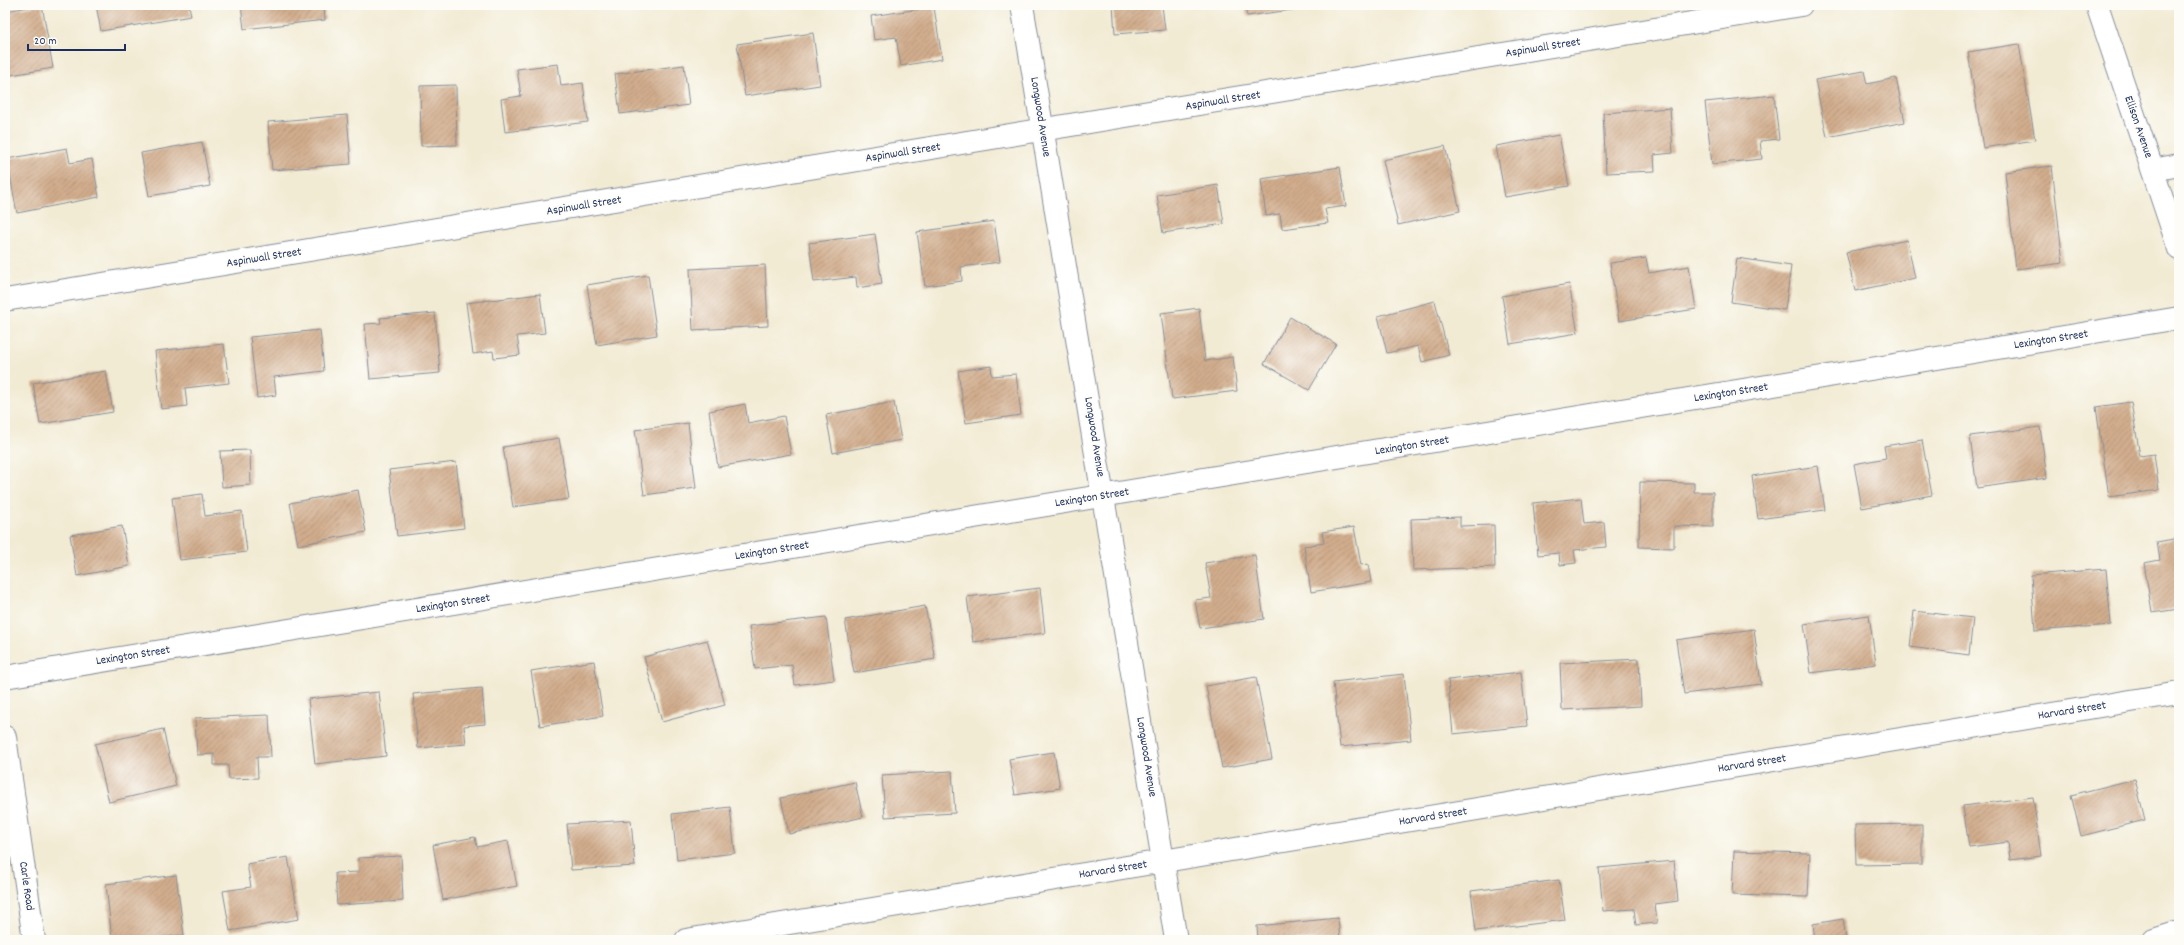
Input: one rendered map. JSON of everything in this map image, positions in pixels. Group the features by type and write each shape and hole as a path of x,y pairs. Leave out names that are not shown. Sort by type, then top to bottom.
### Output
{"street":[{"name":"Longwood Avenue","path":"1022,5 1176,940"},
{"name":"Aspinwall Street","path":"5,300 1043,131 1802,5"},
{"name":"Ellison Avenue","path":"2097,5 2179,249"},
{"path":"2152,170 2179,165"},
{"name":"Lexington Street","path":"5,677 1104,497 2179,318"},
{"name":"Harvard Street","path":"686,940 2179,693"},
{"name":"Carle Road","path":"5,737 34,940"},
{"path":"2154,940 2179,932"}],"building":[{"path":"42,5 53,68 5,76 5,11"},
{"path":"96,5 189,5 191,16 101,31"},
{"path":"241,5 324,5 325,20 244,29"},
{"path":"1113,5 1162,5 1165,30 1115,34"},
{"path":"1245,5 1314,5 1314,7 1247,16"},
{"path":"934,7 942,59 901,66 896,37 874,40 871,16"},
{"path":"813,33 820,85 745,96 737,44"},
{"path":"2019,44 2035,140 1983,148 1968,52"},
{"path":"558,64 561,86 583,83 588,122 505,132 501,99 521,96 517,69"},
{"path":"684,65 689,105 620,114 615,74"},
{"path":"1864,71 1867,84 1896,78 1905,122 1827,137 1815,80"},
{"path":"456,85 457,145 421,146 420,86"},
{"path":"1774,95 1779,139 1760,141 1762,159 1712,164 1705,102"},
{"path":"1670,108 1673,153 1654,155 1655,171 1606,173 1603,113"},
{"path":"347,115 351,164 272,170 268,122"},
{"path":"1559,135 1569,186 1505,197 1496,146"},
{"path":"202,142 210,186 149,196 141,153"},
{"path":"1445,146 1460,211 1398,225 1383,160"},
{"path":"67,148 70,163 92,159 99,197 17,213 7,159"},
{"path":"2052,166 2063,263 2016,269 2005,172"},
{"path":"1340,167 1346,206 1325,209 1328,223 1282,229 1280,214 1266,216 1261,179"},
{"path":"1218,185 1224,224 1163,233 1157,195"},
{"path":"994,221 1000,262 961,267 962,281 925,286 917,232"},
{"path":"875,234 882,284 857,288 856,277 814,282 809,243"},
{"path":"1907,240 1915,278 1855,291 1846,252"},
{"path":"1646,258 1649,273 1689,266 1696,309 1619,321 1610,263"},
{"path":"1737,258 1791,266 1785,310 1731,302"},
{"path":"765,265 768,326 693,330 690,269"},
{"path":"648,275 657,335 597,345 587,285"},
{"path":"1569,284 1578,333 1510,344 1502,296"},
{"path":"540,294 545,333 517,336 520,355 494,358 493,351 473,354 466,303"},
{"path":"1435,301 1449,355 1422,362 1418,346 1387,353 1378,316"},
{"path":"1199,308 1205,361 1233,357 1237,391 1172,399 1161,313"},
{"path":"435,313 440,373 370,379 365,324 381,323 380,318"},
{"path":"1290,317 1336,344 1309,390 1264,364"},
{"path":"320,330 324,371 274,377 276,395 257,398 250,337"},
{"path":"224,344 229,383 185,388 187,406 161,409 155,351"},
{"path":"991,366 992,376 1016,374 1021,415 966,423 958,371"},
{"path":"106,371 113,412 40,424 33,383"},
{"path":"894,402 901,440 833,453 826,415"},
{"path":"2131,402 2140,456 2154,454 2159,490 2109,497 2096,407"},
{"path":"745,404 748,423 784,416 791,454 718,467 709,411"},
{"path":"688,423 696,488 644,495 635,430"},
{"path":"2040,427 2047,478 1977,488 1970,436"},
{"path":"559,438 569,499 513,507 503,447"},
{"path":"1922,440 1932,495 1862,508 1854,464 1886,458 1884,446"},
{"path":"250,450 251,485 222,487 220,451"},
{"path":"456,462 464,528 397,536 389,470"},
{"path":"1818,466 1825,510 1758,519 1752,476"},
{"path":"1640,482 1694,483 1694,492 1713,492 1713,527 1674,526 1674,548 1639,547"},
{"path":"358,490 366,532 298,545 290,503"},
{"path":"202,494 205,516 242,511 247,552 180,560 172,498"},
{"path":"1581,498 1584,524 1604,522 1606,547 1574,550 1576,563 1560,565 1559,553 1538,555 1533,503"},
{"path":"1460,517 1460,526 1494,525 1495,567 1413,570 1411,519"},
{"path":"122,526 129,566 77,576 70,535"},
{"path":"1354,527 1361,565 1368,564 1371,582 1311,592 1304,546 1324,543 1322,532"},
{"path":"2179,538 2179,609 2152,613 2144,563 2160,560 2157,542"},
{"path":"1255,555 1264,619 1200,628 1195,600 1211,598 1205,563"},
{"path":"2106,569 2111,625 2035,631 2031,575"},
{"path":"1040,588 1045,633 973,642 967,597"},
{"path":"925,606 935,659 854,673 845,620"},
{"path":"1914,611 1973,618 1969,655 1910,647"},
{"path":"1869,615 1876,664 1811,673 1804,624"},
{"path":"826,617 834,680 795,685 792,665 755,669 749,626"},
{"path":"1754,629 1761,684 1684,694 1676,640"},
{"path":"707,640 725,705 662,722 644,657"},
{"path":"1639,659 1641,706 1562,710 1560,663"},
{"path":"594,661 603,716 540,726 531,671"},
{"path":"1521,672 1527,726 1453,734 1448,680"},
{"path":"1404,674 1411,740 1340,747 1333,682"},
{"path":"1256,677 1272,759 1222,768 1206,686"},
{"path":"482,688 485,724 464,726 466,744 418,748 413,694"},
{"path":"379,692 386,756 315,764 308,699"},
{"path":"269,715 271,757 257,757 258,778 229,779 228,765 214,765 214,754 197,755 195,718"},
{"path":"163,729 176,786 109,802 95,744"},
{"path":"1054,752 1060,788 1015,795 1009,759"},
{"path":"952,771 955,813 885,817 882,775"},
{"path":"2135,779 2145,820 2081,836 2071,795"},
{"path":"855,782 863,817 789,834 781,798"},
{"path":"2033,797 2041,856 2010,860 2008,842 1969,847 1963,806"},
{"path":"730,807 735,853 677,860 672,814"},
{"path":"631,820 635,866 571,870 567,824"},
{"path":"1922,824 1922,864 1856,865 1855,825"},
{"path":"475,837 477,847 508,841 517,886 443,900 433,845"},
{"path":"1734,851 1810,853 1808,897 1732,895"},
{"path":"401,856 403,901 337,905 335,873 359,872 358,858"},
{"path":"288,857 299,919 230,931 223,891 251,887 247,864"},
{"path":"1674,861 1678,901 1655,904 1657,923 1636,925 1634,909 1603,911 1599,868"},
{"path":"176,875 184,935 142,940 112,940 106,884"},
{"path":"1559,880 1565,920 1476,931 1471,891"},
{"path":"1338,918 1340,940 1258,940 1257,926"},
{"path":"1843,919 1846,940 1815,940 1813,924"}]}
